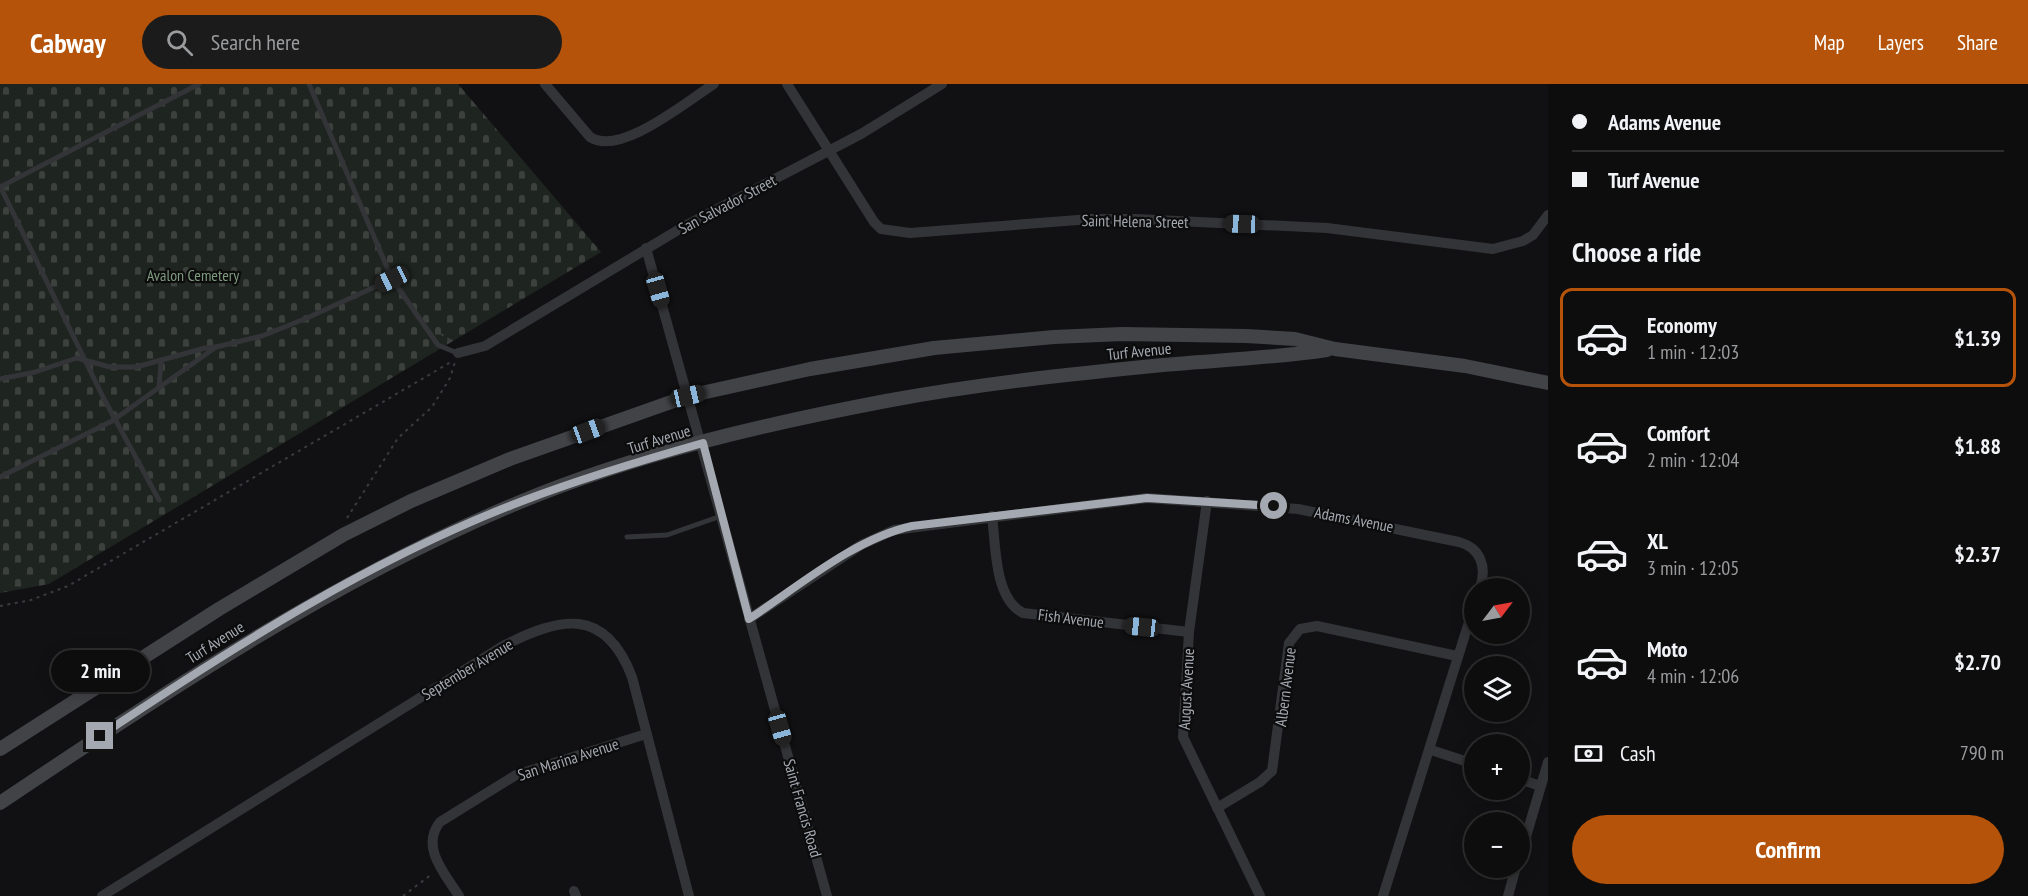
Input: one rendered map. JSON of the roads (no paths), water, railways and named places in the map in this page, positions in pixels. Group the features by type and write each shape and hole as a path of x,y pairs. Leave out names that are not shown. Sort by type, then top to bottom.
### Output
{"main road":[{"name":"Turf Avenue","path":"0,749 219,609 343,535 411,501 500,463 688,396 874,357 934,348 1054,337 1171,334 1295,339 1335,349 1454,364 1548,383"},
{"name":"Turf Avenue","path":"0,803 174,687 283,620 408,552 523,500 703,443 807,417 948,392 1121,369 1297,355 1335,349"}],"street":[{"path":"545,84 590,137 595,141 611,143 637,133 714,84"},
{"name":"Saint Helena Street","path":"787,84 874,222 881,229 898,232 1091,219 1136,219 1327,228 1493,249 1523,241 1533,235 1548,215"},
{"name":"San Salvador Street","path":"458,353 485,346 646,248 828,152 942,84"},
{"path":"646,248 688,396"},
{"name":"Saint Francis Road","path":"688,396 703,443 749,619 827,896"},
{"name":"Adams Avenue","path":"749,619 879,536 912,526 1138,498 1207,501 1337,514 1467,544 1481,559 1484,567 1482,578"},
{"name":"August Avenue","path":"1207,501 1189,632 1183,737 1260,896"},
{"name":"Fish Avenue","path":"992,516 1002,589 1015,609 1023,613 1189,632"},
{"name":"September Avenue","path":"102,896 503,646 544,628 566,623 591,627 610,637 623,655 689,896"},
{"name":"Albern Avenue","path":"1217,808 1260,782 1272,771 1289,643 1300,629 1317,626 1457,656"},
{"path":"1383,896 1431,750 1464,635"},
{"name":"San Marina Avenue","path":"459,896 431,847 434,829 440,822 516,775 646,734"},
{"path":"1431,750 1464,761"},
{"path":"1530,822 1548,762"},
{"path":"1530,782 1540,786"},
{"path":"1508,896 1513,878"}],"lane":[{"path":"159,500 0,187 200,84"},
{"path":"309,84 392,279 438,345 458,353"},
{"path":"0,379 34,372 77,358 110,367 136,367 161,362 205,348 262,336 392,279"},
{"path":"0,477 116,419 216,347"},
{"path":"159,387 161,362"},
{"path":"627,537 667,535 722,516"}],"park label":[{"name":"Avalon Cemetery","path":"193,275"}]}
